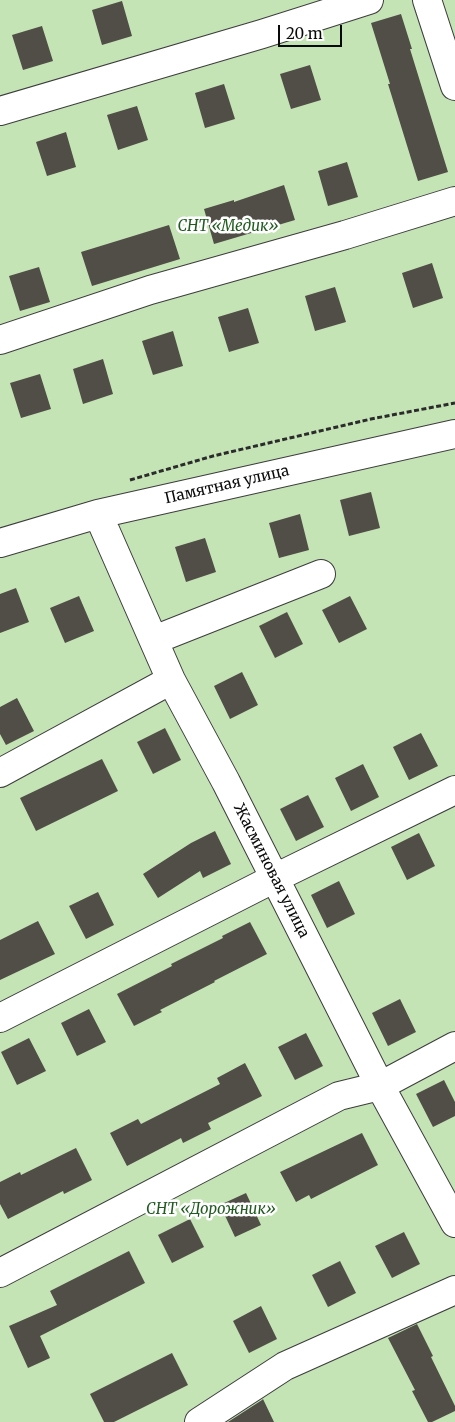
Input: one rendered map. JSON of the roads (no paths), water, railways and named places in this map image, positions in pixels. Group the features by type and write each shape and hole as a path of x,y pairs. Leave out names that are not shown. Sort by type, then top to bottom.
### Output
{"street":[{"path":"0,111 262,34 369,0"},
{"path":"427,0 455,86"},
{"path":"0,340 150,290 345,235 455,201"},
{"name":"Памятная улица","path":"0,543 98,514 455,434"},
{"name":"Жасминовая улица","path":"98,514 171,680 226,782 380,1086 455,1223"},
{"path":"154,640 321,574"},
{"path":"0,773 171,680"},
{"path":"0,1018 275,878 455,790"},
{"path":"0,1273 339,1096 380,1086 455,1046"},
{"path":"199,1422 285,1366 455,1290"}],"park label":[{"name":"СНТ «Медик»","path":"228,227"},
{"name":"СНТ «Дорожник»","path":"211,1210"}]}
